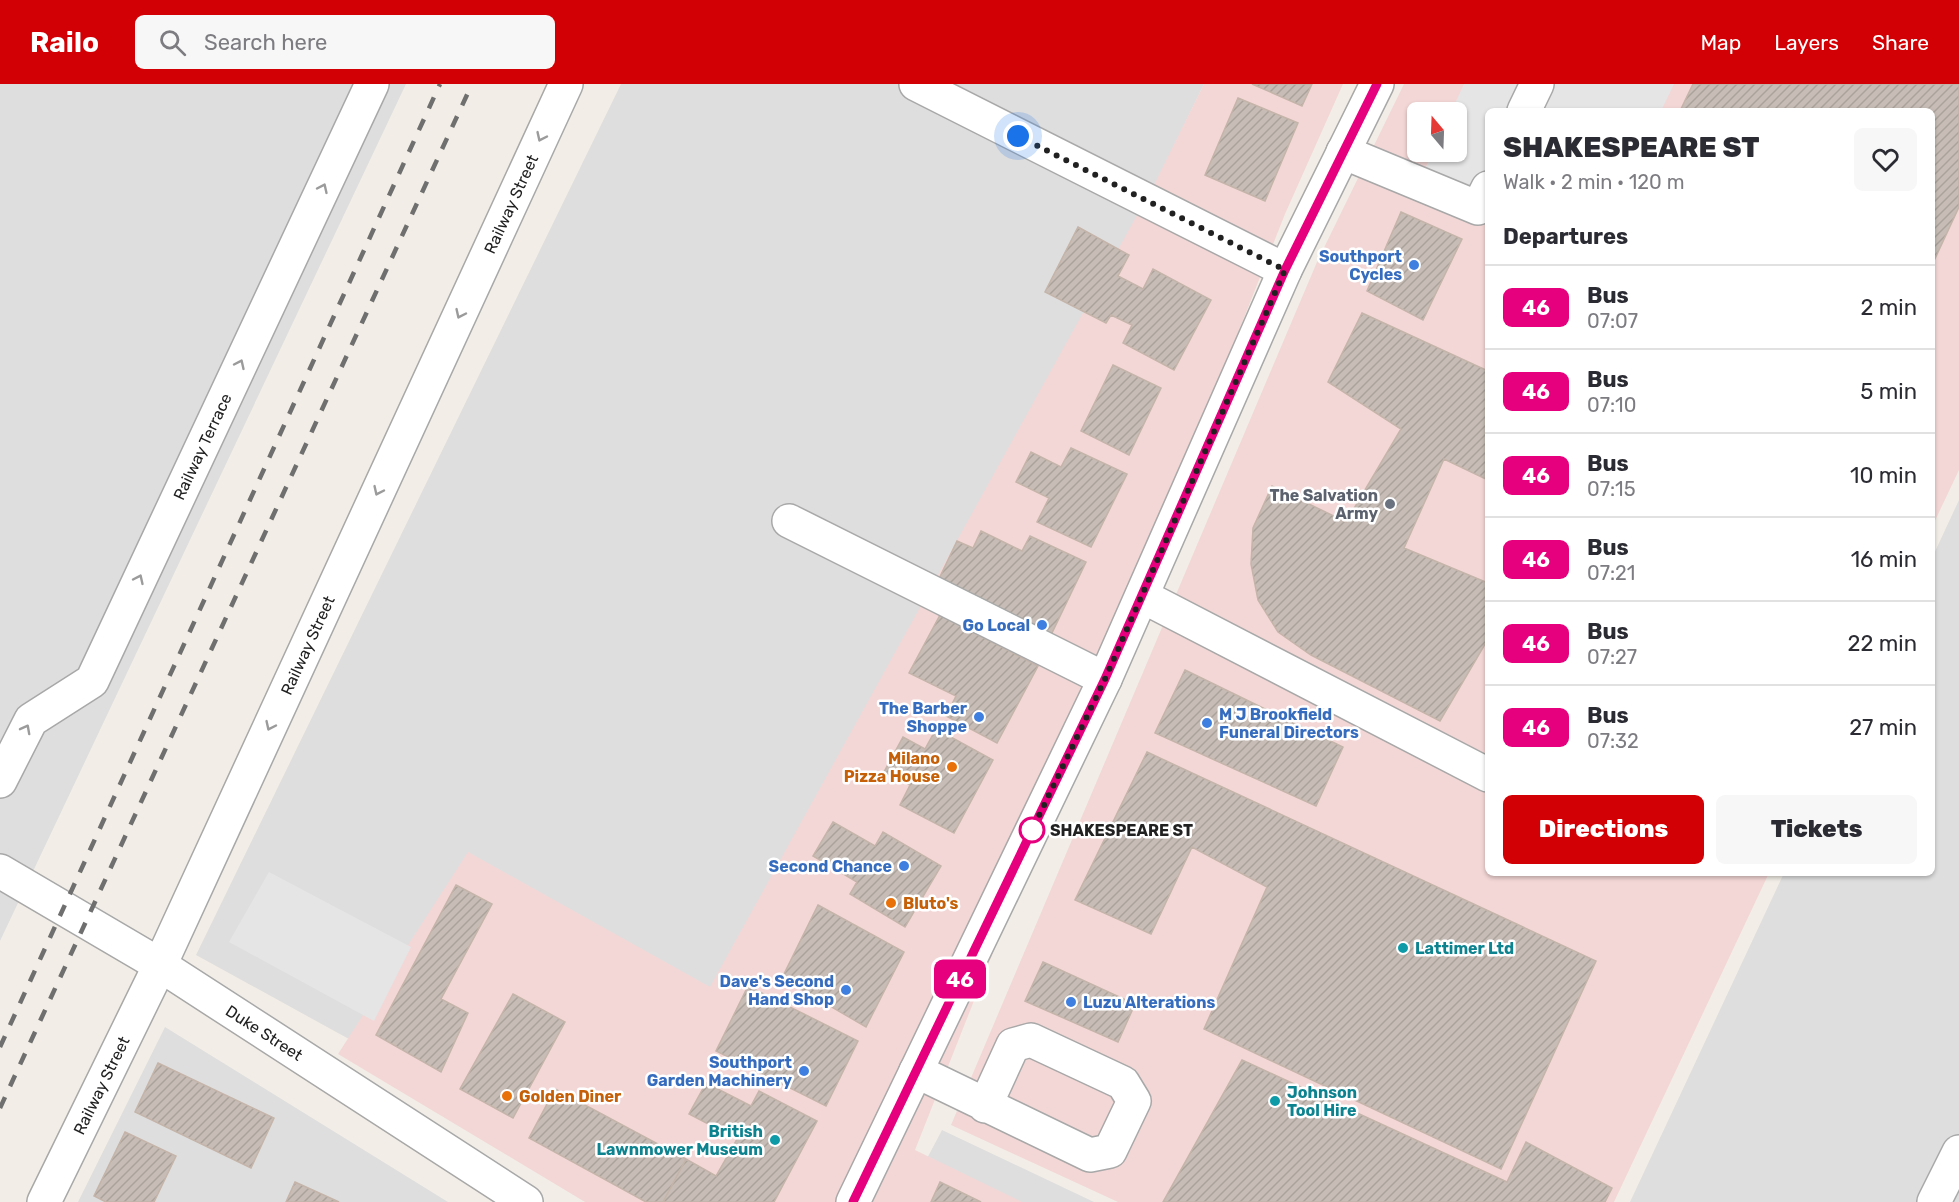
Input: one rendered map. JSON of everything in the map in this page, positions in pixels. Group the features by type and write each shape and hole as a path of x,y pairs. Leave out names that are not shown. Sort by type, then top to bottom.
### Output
{"street":[{"name":"Railway Terrace","path":"0,781 31,720 92,681 372,84"},
{"name":"Railway Street","path":"44,1202 160,965 566,84"},
{"path":"916,84 1285,270"},
{"path":"853,1202 1105,679 1285,270 1377,84"},
{"path":"1525,108 1537,84"},
{"path":"1343,152 1478,208 1485,194"},
{"path":"789,521 1105,679"},
{"path":"1142,596 1485,774"},
{"name":"Duke Street","path":"3,882 160,965 526,1202"},
{"path":"916,1071 985,1106"},
{"path":"1934,1202 1959,1152"}],"shaded area":[{"path":"0,84 406,84 0,941"},
{"path":"621,84 1204,84 663,1202 529,1138 196,955"},
{"path":"1204,84 1343,84 1285,214 915,1150 1022,1202 585,1202 338,1054 468,852 710,987 1156,181"},
{"path":"1404,84 1959,84 1959,470 1935,521 1935,108 1485,108 1485,876 1768,876 1614,1202 1118,1202 951,1125 1317,262"},
{"path":"1464,84 1674,84 1662,108 1485,108 1485,202 1424,171 1428,162 1467,162 1467,102 1456,102"},
{"path":"1959,500 1959,1202 1630,1202 1783,876 1935,876 1935,552"},
{"path":"269,872 411,947 374,1021 229,942"},
{"path":"165,1027 448,1202 78,1202"},
{"path":"942,1130 1094,1202 904,1202"}],"building":[{"path":"1252,84 1312,84 1302,106"},
{"path":"1693,84 1959,84 1959,207 1935,259 1935,108 1681,108"},
{"path":"1238,98 1298,123 1265,201 1205,175"},
{"name":"Southport Cycles","path":"1401,212 1462,239 1423,320 1367,291"},
{"path":"1078,227 1129,255 1118,276 1143,289 1153,269 1211,300 1174,370 1123,343 1132,325 1111,315 1106,323 1045,292"},
{"name":"The Salvation Army","path":"1362,313 1485,370 1485,479 1444,459 1404,548 1485,582 1485,644 1440,721 1311,655 1278,632 1258,600 1251,564 1253,528 1272,486 1346,522 1401,429 1328,382"},
{"path":"1113,365 1161,388 1129,455 1081,431"},
{"path":"1071,448 1127,474 1091,547 1037,522 1049,498 1016,482 1031,452 1061,467"},
{"path":"981,531 1022,551 1030,536 1086,562 1051,635 938,581 957,541 973,548"},
{"path":"940,615 1038,666 997,743 946,716 956,696 909,673"},
{"path":"1185,670 1343,747 1316,806 1155,733"},
{"path":"936,729 993,760 954,833 900,805 910,785 884,772 903,737 925,749"},
{"name":"Lattimer Ltd","path":"1147,752 1596,961 1501,1169 1204,1029 1267,887 1192,847 1151,934 1075,900"},
{"path":"833,822 875,846 883,832 941,866 905,927 850,894 857,882 813,856"},
{"path":"456,885 492,904 441,999 468,1013 441,1072 376,1035"},
{"path":"818,905 904,952 866,1027 782,978"},
{"path":"1043,962 1135,1004 1118,1042 1025,1001"},
{"path":"748,986 858,1041 826,1106 716,1051"},
{"path":"513,994 565,1022 513,1118 460,1089"},
{"name":"Johnson Tool Hire","path":"1242,1060 1507,1182 1526,1142 1612,1188 1605,1202 1163,1202"},
{"path":"158,1063 274,1118 251,1168 135,1112"},
{"path":"706,1083 751,1106 759,1091 817,1121 774,1202 663,1202 686,1159 716,1176 737,1139 689,1114"},
{"path":"555,1089 686,1159 663,1202 646,1202 529,1138"},
{"path":"125,1132 176,1156 154,1202 106,1202 94,1196"},
{"path":"295,1182 339,1202 286,1202"},
{"path":"940,1182 981,1202 931,1202"}],"railway":[{"path":"0,1047 440,84"},
{"path":"0,1108 472,84"}],"bus line":[{"name":"46","path":"853,1202 1105,679 1285,270 1377,84"}],"place":[{"name":"Southport Cycles","path":"1414,265"},
{"name":"The Salvation Army","path":"1390,504"},
{"name":"Go Local","path":"1042,625"},
{"name":"The Barber Shoppe","path":"979,717"},
{"name":"M J Brookfield Funeral Directors","path":"1207,723"},
{"name":"Milano Pizza House","path":"952,767"},
{"name":"SHAKESPEARE ST","path":"1032,830"},
{"name":"Second Chance","path":"904,866"},
{"name":"Bluto's","path":"891,903"},
{"name":"Lattimer Ltd","path":"1403,948"},
{"name":"Dave's Second Hand Shop","path":"846,990"},
{"name":"Luzu Alterations","path":"1071,1002"},
{"name":"Southport Garden Machinery","path":"804,1071"},
{"name":"Golden Diner","path":"507,1096"},
{"name":"Johnson Tool Hire","path":"1275,1101"},
{"name":"British Lawnmower Museum","path":"775,1140"}],"route":[{"path":"1018,136 1285,270 1105,679 1032,830"}]}
